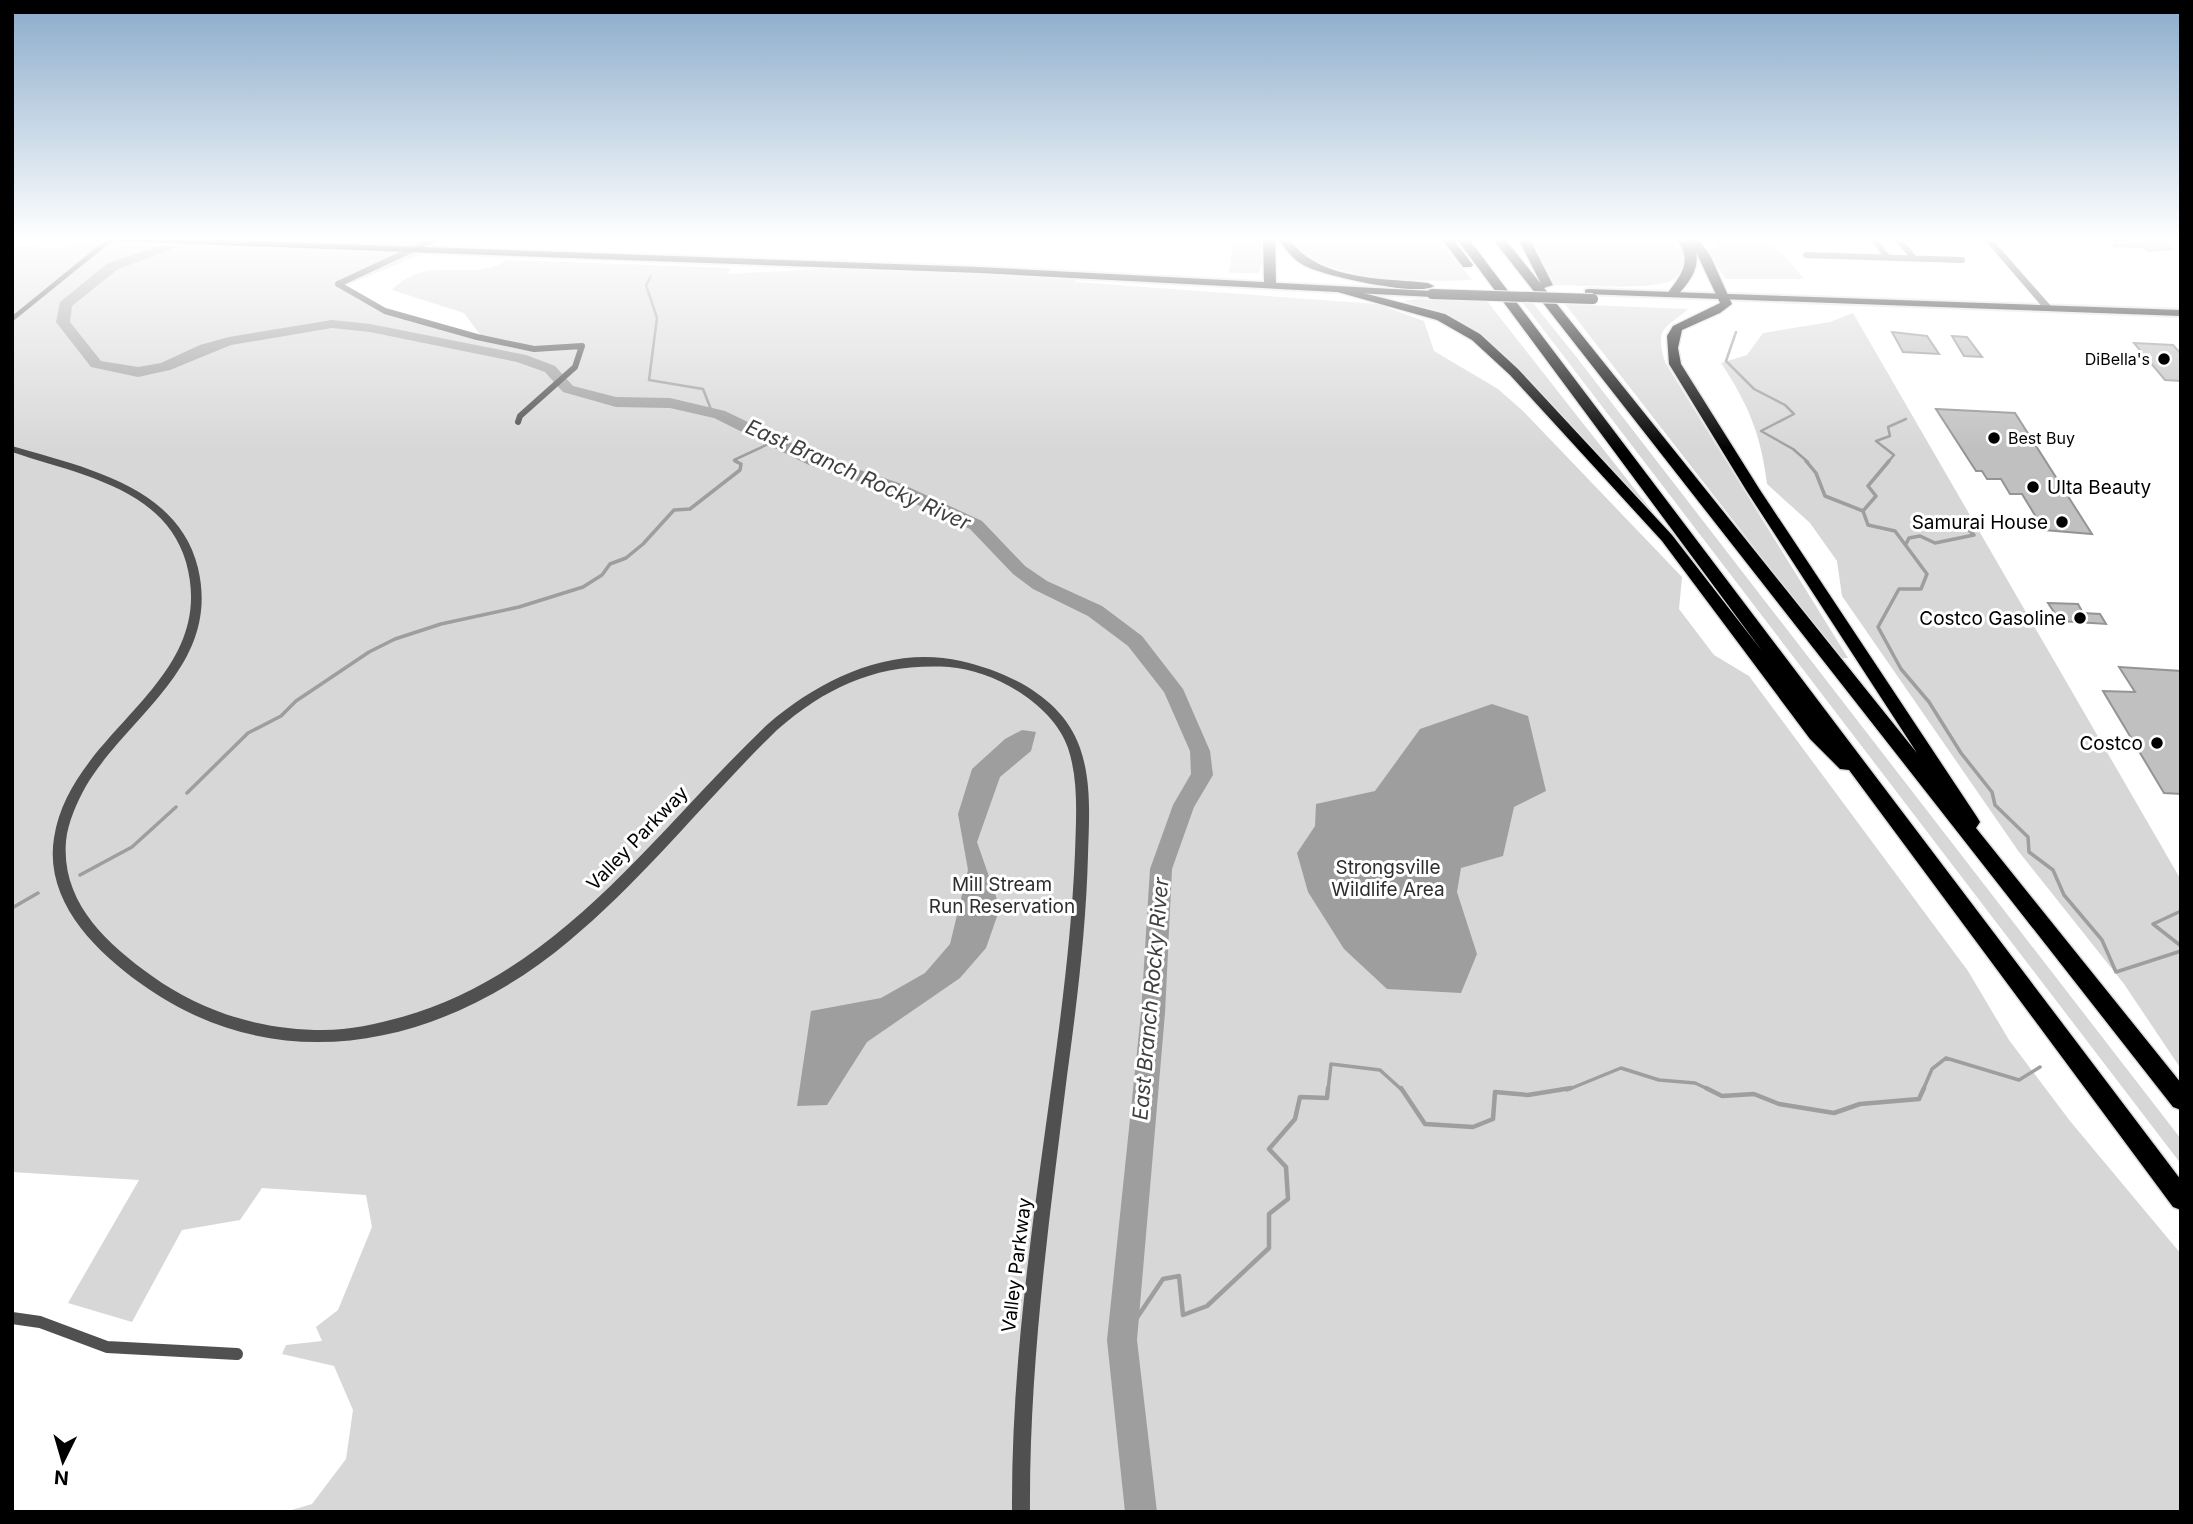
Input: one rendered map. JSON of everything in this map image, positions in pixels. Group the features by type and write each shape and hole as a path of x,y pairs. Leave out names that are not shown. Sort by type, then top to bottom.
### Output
{"highway":[{"path":"1410,309 1441,317 1476,337 1514,372 1667,538 1816,734 1877,791"},
{"path":"1502,309 1535,351 1556,365"},
{"path":"1515,309 2181,1199"},
{"path":"1553,309 2181,1100"},
{"path":"1563,309 1601,370"},
{"path":"1708,309 1685,321 1677,329 1671,340 1675,364 1761,501 2035,918"}],"main road":[{"path":"2078,309 2181,313"}],"street":[{"path":"382,309 477,337 534,349 582,346 575,367 520,416 519,422"},
{"name":"Valley Parkway","path":"12,449 102,479 140,496 171,523 186,548 194,573 197,610 188,643 163,683 108,744 79,785 61,827 59,873 65,894 76,914 95,937 127,965 192,1007 220,1020 253,1030 289,1037 368,1033 445,1012 513,977 575,929 786,715 839,681 892,665 919,662 965,664 1010,680 1056,715 1075,751 1079,771 1082,804 1080,921 1025,1346 1019,1457 1021,1512"},
{"path":"12,1318 40,1322 107,1347 237,1354"}],"green space":[{"name":"Mill Stream Run Reservation","path":"12,309 387,309 481,336 464,313 452,309 1391,309 1424,321 1434,351 1498,389 1523,411 1682,577 1679,609 1714,655 1749,676 1968,971 2009,1040 2070,1121 2181,1254 2181,1512 285,1512 312,1504 346,1459 353,1410 334,1366 282,1354 286,1345 322,1341 316,1327 338,1310 372,1227 366,1195 262,1188 240,1220 182,1230 132,1322 68,1303 139,1180 12,1172"},
{"path":"1423,309 1493,309 1655,515 1652,516 1569,424 1508,364 1441,317"},
{"path":"1528,309 1538,309 1574,354 2181,1139 2181,1164"},
{"path":"1569,309 1688,309 1664,330 1661,341 1665,362 1848,658 1840,658"},
{"path":"1853,313 2181,880 2181,1069 2124,984 2019,852 1842,596 1837,561 1810,523 1767,484 1752,420 1721,363 1747,355 1763,333 1830,322"}],"shaded area":[{"path":"1492,704 1528,716 1546,791 1514,807 1503,856 1461,868 1457,892 1477,954 1461,993 1387,989 1344,949 1308,892 1297,853 1315,826 1316,804 1375,791 1420,729"},
{"path":"1022,730 1036,732 1031,751 1000,777 977,842 1000,908 986,948 960,978 867,1042 827,1105 797,1106 811,1011 881,998 925,973 950,944 968,870 958,814 972,769 1005,739"}],"building":[{"path":"1892,332 1927,336 1939,354 1903,352"},
{"path":"1952,336 1967,337 1982,357 1964,356"},
{"path":"2134,343 2173,345 2181,354 2181,381 2165,380"},
{"name":"Best Buy","path":"1936,409 2015,413 2092,534 2044,530 2022,494 2010,494 2001,479 1987,479 1982,471 1976,471"},
{"name":"Costco Gasoline","path":"2048,603 2078,604 2083,613 2100,614 2106,624 2060,621"},
{"name":"Costco","path":"2119,667 2181,671 2181,794 2164,793 2103,691 2135,692"}],"waterway":[{"name":"East Branch Rocky River","path":"65,309 63,322 86,354 96,364 111,369 138,372 165,367 205,348 229,341 332,324 370,328 521,358 550,369 568,389 598,398 616,402 670,403 719,414 815,461 896,488 976,525 1019,570 1040,585 1095,611 1135,641 1173,689 1200,751 1202,775 1184,805 1161,869 1153,1013 1122,1340 1141,1512"},
{"path":"654,309 657,318 649,380 703,389 712,412"},
{"path":"1736,332 1726,361 1754,389 1785,405 1794,414 1761,431 1793,449 1808,462"},
{"path":"1888,462 1894,455 1876,441 1890,436 1888,427 1906,419"},
{"path":"738,462 734,460 777,440"},
{"path":"187,793 248,733 281,716 296,701 369,652 395,639 441,624 519,607 583,587 602,575 610,564 626,558 643,544 674,510 690,509 740,470 741,464 735,461"},
{"path":"1806,461 1816,473 1825,496 1863,511"},
{"path":"1863,511 1876,496 1868,486 1889,461"},
{"path":"1863,511 1868,525 1895,531 1927,574 1921,589 1899,589 1878,627 1901,669 1929,702 1961,753 1992,792 1995,805 2028,837 2029,852 2053,870 2064,895 2102,940 2116,972 2181,951"},
{"path":"1906,544 1909,538 1920,536 1935,543 1974,535 1965,526 1965,520"},
{"path":"80,875 132,847 176,807"},
{"path":"12,908 38,893"},
{"path":"2181,911 2153,924 2181,946"},
{"path":"1923,1090 1932,1069 1946,1058 2019,1080 2040,1067"},
{"path":"1328,1090 1331,1064 1380,1070 1402,1090"},
{"path":"1567,1090 1621,1068 1659,1080 1695,1083 1710,1090"},
{"path":"1122,1340 1163,1279 1179,1276 1183,1315 1207,1306 1269,1248 1269,1214 1288,1199 1286,1167 1269,1149 1295,1119 1300,1097 1327,1098 1328,1088"},
{"path":"1401,1088 1425,1124 1473,1127 1493,1119 1495,1092 1528,1095 1571,1088"},
{"path":"1706,1088 1710,1090"},
{"path":"1710,1090 1722,1096 1754,1094 1779,1104 1834,1113 1860,1104 1919,1099 1924,1088"}],"place":[{"name":"DiBella's","path":"2164,359"},
{"name":"Best Buy","path":"1994,438"},
{"name":"Ulta Beauty","path":"2033,487"},
{"name":"Samurai House","path":"2062,522"},
{"name":"Costco Gasoline","path":"2080,618"},
{"name":"Costco","path":"2157,743"}],"park label":[{"name":"Strongsville Wildlife Area","path":"1388,878"}]}
